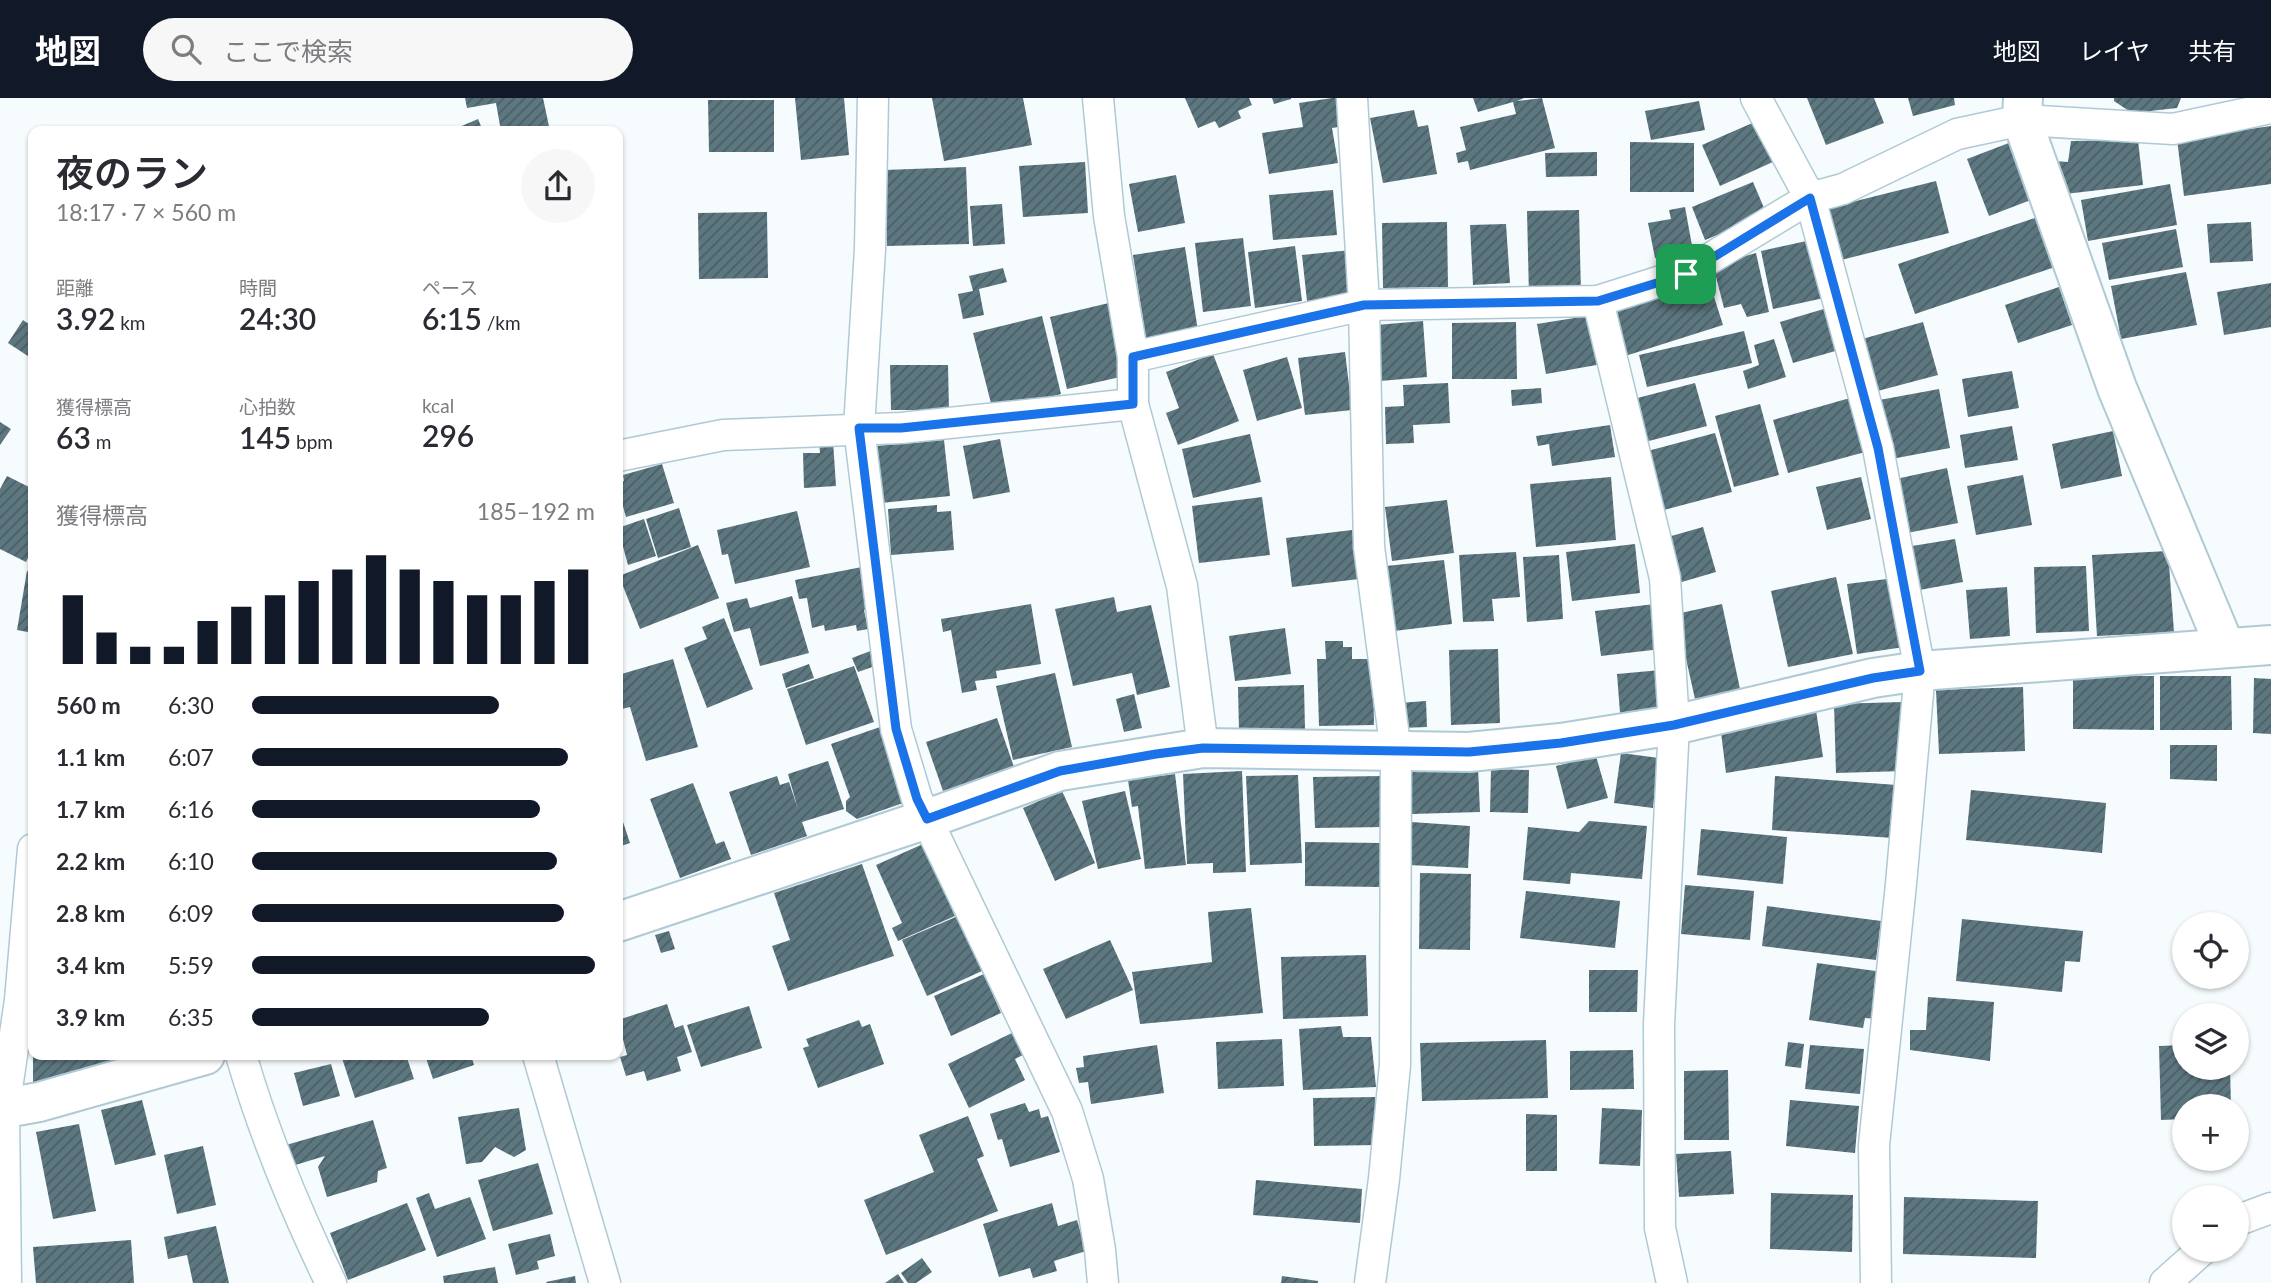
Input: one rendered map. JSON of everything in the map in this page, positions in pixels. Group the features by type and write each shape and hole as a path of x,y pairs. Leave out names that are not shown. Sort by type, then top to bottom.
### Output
{"street":[{"path":"873,98 870,249 859,428 896,729 917,799 1067,1111 1088,1180 1103,1283"},
{"path":"1098,98 1110,216 1133,357 1133,404 1182,586 1203,748"},
{"path":"1352,98 1364,305 1369,547 1396,752 1395,1065 1370,1283"},
{"path":"1756,98 1810,198 1878,448 1920,671 1874,1145 1877,1283"},
{"path":"1133,357 1364,305 1598,301 1686,274 1810,198 1843,190 1957,134 2022,109 2173,129 2271,108"},
{"path":"2022,109 2117,388 2225,647"},
{"path":"1598,301 1665,578 1674,725 1659,1024 1660,1228 1672,1283"},
{"path":"623,455 723,435 901,428 1133,404"},
{"path":"623,920 927,819 1060,771 1203,748 1469,752 1561,743 1674,725 1873,678 1920,671 2271,645"},
{"path":"6,1283 2,1109 20,1000 28,907"},
{"path":"2,1109 39,1102 187,1060"},
{"path":"242,1060 253,1096 299,1217 331,1283"},
{"path":"539,1060 605,1283"},
{"path":"2249,1216 2271,1208"},
{"path":"2165,1283 2189,1262"}],"building":[{"path":"465,98 543,98 549,126 500,126 496,103 467,108"},
{"path":"795,98 844,98 849,155 801,160"},
{"path":"932,98 1023,98 1032,145 944,161"},
{"path":"1185,98 1249,98 1252,105 1238,111 1241,118 1219,128 1215,121 1198,128"},
{"path":"1272,98 1291,98 1291,99 1274,104"},
{"path":"1345,98 1350,125 1332,128 1338,163 1269,174 1262,133 1303,127 1299,103"},
{"path":"1473,98 1524,98 1517,101 1542,98 1555,148 1470,170 1468,161 1458,163 1456,153 1466,150 1460,127 1516,114 1513,102 1478,112"},
{"path":"1807,98 1874,98 1884,123 1826,145"},
{"path":"1908,98 1954,98 1955,105 1913,116"},
{"path":"2114,98 2181,98 2177,108 2132,113 2114,101"},
{"path":"708,100 774,100 774,152 709,152"},
{"path":"1699,101 1705,130 1651,140 1645,111"},
{"path":"1414,110 1418,127 1428,125 1437,174 1383,183 1370,118"},
{"path":"478,119 481,126 462,126"},
{"path":"1757,121 1775,161 1720,186 1702,145"},
{"path":"2271,126 2271,184 2184,196 2177,139"},
{"path":"2138,140 2143,185 2065,194 2054,161 2068,162 2071,141"},
{"path":"2014,141 2036,198 1989,216 1967,159"},
{"path":"1630,142 1694,143 1694,192 1630,192"},
{"path":"1597,152 1597,176 1546,177 1545,153"},
{"path":"1085,162 1088,213 1023,217 1019,166"},
{"path":"966,167 969,244 887,246 884,170"},
{"path":"1176,175 1185,223 1138,232 1129,184"},
{"path":"1936,181 1949,233 1837,261 1824,209"},
{"path":"1753,182 1767,215 1705,240 1692,207"},
{"path":"2170,184 2177,225 2088,241 2081,200"},
{"path":"1333,190 1337,235 1273,240 1269,195"},
{"path":"1002,204 1005,244 973,246 970,206"},
{"path":"1685,207 1693,251 1655,258 1648,223 1671,219 1669,210"},
{"path":"1579,210 1581,294 1529,296 1527,211"},
{"path":"767,212 768,278 699,279 698,213"},
{"path":"2044,215 2061,265 1915,314 1898,264"},
{"path":"1447,222 1448,287 1383,288 1382,223"},
{"path":"2251,222 2253,261 2210,263 2207,224"},
{"path":"1506,224 1510,283 1473,285 1470,225"},
{"path":"2176,229 2183,267 2109,280 2102,243"},
{"path":"1243,238 1251,306 1203,312 1195,243"},
{"path":"1811,240 1824,298 1773,309 1761,251"},
{"path":"1295,246 1302,301 1255,308 1248,252"},
{"path":"1185,247 1198,331 1146,339 1133,255"},
{"path":"1351,250 1356,295 1307,301 1302,255"},
{"path":"1756,253 1769,312 1747,317 1741,304 1724,308 1713,265"},
{"path":"1003,268 1007,282 979,289 984,315 963,319 958,294 973,291 969,276"},
{"path":"2186,272 2197,325 2121,339 2111,286"},
{"path":"1708,278 1723,325 1622,357 1608,310"},
{"path":"2271,283 2271,327 2224,335 2217,292"},
{"path":"2059,287 2072,325 2018,343 2005,305"},
{"path":"1113,302 1129,375 1067,389 1050,317"},
{"path":"1827,308 1839,350 1793,363 1780,322"},
{"path":"1593,315 1602,364 1546,374 1537,324"},
{"path":"1042,316 1061,394 993,411 973,333"},
{"path":"23,320 28,324 28,356 8,343"},
{"path":"1423,321 1427,377 1380,381 1376,325"},
{"path":"1516,322 1517,379 1452,379 1452,323"},
{"path":"1923,322 1938,375 1870,393 1855,341"},
{"path":"1744,331 1752,363 1647,387 1639,355"},
{"path":"1774,339 1786,377 1748,389 1743,371 1759,365 1754,345"},
{"path":"1345,352 1352,410 1305,415 1298,358"},
{"path":"1213,354 1239,421 1178,445 1166,413 1179,408 1166,372"},
{"path":"1287,357 1302,408 1257,421 1243,370"},
{"path":"890,365 948,365 949,410 891,410"},
{"path":"2012,371 2019,408 1968,417 1962,379"},
{"path":"1448,383 1450,423 1413,425 1414,443 1386,444 1385,407 1404,406 1403,385"},
{"path":"1695,383 1707,426 1637,444 1626,401"},
{"path":"1541,388 1542,403 1512,406 1511,390"},
{"path":"1939,389 1950,448 1886,460 1874,401"},
{"path":"1850,398 1865,452 1788,473 1773,420"},
{"path":"1760,404 1779,475 1734,487 1715,416"},
{"path":"0,422 11,429 0,445"},
{"path":"1610,425 1615,457 1552,466 1549,444 1538,446 1536,436"},
{"path":"2012,426 2018,460 1965,468 1960,435"},
{"path":"2113,431 2122,476 2061,489 2052,444"},
{"path":"1715,433 1732,492 1660,511 1644,452"},
{"path":"1250,434 1261,482 1193,498 1182,449"},
{"path":"1000,439 1010,492 973,499 963,446"},
{"path":"944,440 950,496 881,503 876,446"},
{"path":"819,441 833,441 836,486 804,488 803,453 820,453"},
{"path":"662,464 674,503 626,517 623,506 623,475"},
{"path":"1947,468 1958,523 1902,534 1891,480"},
{"path":"2023,475 2032,525 1976,535 1967,486"},
{"path":"7,476 28,486 26,562 0,549 0,489"},
{"path":"1611,477 1616,540 1536,547 1530,484"},
{"path":"1861,477 1871,519 1827,530 1816,487"},
{"path":"1262,497 1270,555 1199,563 1192,506"},
{"path":"1447,500 1454,553 1392,561 1385,507"},
{"path":"937,505 937,512 951,511 954,550 891,555 888,509"},
{"path":"679,508 691,547 658,558 646,519"},
{"path":"797,511 810,567 735,584 728,554 722,555 717,530"},
{"path":"644,519 656,556 628,565 623,546 623,526"},
{"path":"1703,527 1716,572 1675,584 1661,539"},
{"path":"1352,530 1359,579 1292,587 1286,538"},
{"path":"1955,539 1963,582 1914,591 1906,547"},
{"path":"1635,544 1640,593 1572,601 1566,552"},
{"path":"698,545 719,598 640,629 623,586 623,574"},
{"path":"2168,551 2174,632 2097,636 2092,555"},
{"path":"1516,552 1520,597 1492,599 1494,621 1463,622 1459,555"},
{"path":"1559,555 1563,619 1527,622 1523,557"},
{"path":"1444,560 1452,624 1394,631 1386,566"},
{"path":"2086,566 2089,631 2036,633 2034,567"},
{"path":"862,567 870,608 864,610 868,629 857,631 856,625 825,631 824,625 812,628 807,598 799,599 795,580"},
{"path":"27,571 28,571 28,632 17,630"},
{"path":"1836,577 1853,654 1788,667 1771,591"},
{"path":"1895,578 1904,647 1857,654 1847,584"},
{"path":"2007,587 2010,636 1970,639 1966,590"},
{"path":"792,596 809,653 760,666 750,628 734,632 726,603 747,598 750,608"},
{"path":"1114,597 1117,612 1151,605 1170,687 1137,695 1132,673 1073,686 1055,609"},
{"path":"1031,604 1041,664 996,671 997,678 975,681 977,690 962,693 951,630 943,632 941,619"},
{"path":"1655,604 1661,649 1601,656 1595,611"},
{"path":"1722,604 1740,689 1695,699 1676,614"},
{"path":"724,618 753,689 707,708 684,648 707,639 702,627"},
{"path":"1285,628 1291,674 1235,681 1229,636"},
{"path":"1325,641 1343,641 1343,647 1352,647 1352,659 1373,659 1374,725 1319,726 1317,659 1326,659"},
{"path":"1498,649 1500,723 1451,725 1449,650"},
{"path":"873,650 878,665 858,672 852,658"},
{"path":"673,659 698,747 646,761 630,707 623,709 623,674"},
{"path":"809,664 814,678 786,688 782,674"},
{"path":"854,666 874,722 806,745 787,689"},
{"path":"1661,670 1664,710 1620,713 1617,674"},
{"path":"1055,673 1072,747 1013,760 996,686"},
{"path":"2073,676 2154,676 2154,730 2073,729"},
{"path":"2160,676 2231,676 2232,730 2160,730"},
{"path":"2254,678 2271,679 2271,734 2253,733"},
{"path":"1304,685 1305,730 1239,731 1238,687"},
{"path":"2023,687 2025,751 1939,754 1936,690"},
{"path":"1134,694 1142,728 1124,732 1116,699"},
{"path":"1426,701 1427,727 1401,728 1399,703"},
{"path":"1902,702 1904,771 1836,773 1834,704"},
{"path":"1816,710 1823,757 1726,773 1721,732"},
{"path":"997,718 1014,767 943,791 926,742"},
{"path":"880,727 906,802 857,819 846,811 846,801 850,797 831,744"},
{"path":"2170,745 2217,745 2217,781 2170,779"},
{"path":"1621,753 1659,758 1653,808 1614,803"},
{"path":"1596,756 1608,798 1567,809 1556,766"},
{"path":"828,761 844,809 802,822 807,836 751,855 729,792 777,776 780,785 789,782 798,809 788,774"},
{"path":"1478,767 1480,812 1412,814 1411,769"},
{"path":"1491,769 1529,770 1528,813 1490,812"},
{"path":"1242,771 1246,872 1213,873 1213,863 1187,864 1183,774"},
{"path":"1175,774 1186,865 1145,869 1138,806 1132,807 1128,780"},
{"path":"1298,775 1302,863 1250,865 1246,776"},
{"path":"1383,776 1385,827 1315,828 1313,777"},
{"path":"1775,776 1897,785 1894,838 1772,830"},
{"path":"693,783 716,844 724,841 731,859 680,878 650,799"},
{"path":"1971,790 2106,803 2102,853 1966,840"},
{"path":"1062,791 1095,863 1055,881 1023,808"},
{"path":"1125,791 1141,859 1098,869 1082,801"},
{"path":"1589,821 1647,826 1642,879 1571,873 1570,884 1523,880 1528,827 1579,832"},
{"path":"623,822 630,843 623,845"},
{"path":"1411,822 1470,826 1468,868 1409,865"},
{"path":"1701,829 1787,837 1783,884 1697,875"},
{"path":"1305,842 1381,843 1380,887 1305,886"},
{"path":"923,844 955,916 898,941 892,928 902,923 876,865"},
{"path":"862,864 894,956 788,991 772,946 790,940 774,893"},
{"path":"1420,873 1471,874 1470,950 1419,949"},
{"path":"1685,885 1754,891 1750,940 1681,934"},
{"path":"1526,891 1620,901 1615,948 1520,938"},
{"path":"1767,906 1881,921 1876,960 1762,946"},
{"path":"1251,908 1263,1013 1140,1024 1132,972 1212,962 1208,912"},
{"path":"958,916 982,971 927,996 902,940"},
{"path":"1962,919 2083,931 2080,962 2065,961 2062,992 1956,981"},
{"path":"669,931 675,949 661,953 655,935"},
{"path":"1110,940 1133,990 1066,1019 1043,969"},
{"path":"1366,955 1368,1016 1283,1019 1281,957"},
{"path":"1817,963 1883,972 1877,1019 1865,1018 1863,1028 1809,1020"},
{"path":"1589,970 1638,970 1637,1012 1589,1012"},
{"path":"984,974 1001,1013 951,1036 934,996"},
{"path":"1928,997 1994,1002 1990,1061 1910,1050 1910,1030 1926,1030"},
{"path":"667,1004 675,1028 683,1025 692,1052 677,1057 681,1071 647,1081 644,1071 626,1076 621,1060 627,1055 623,1039 623,1018"},
{"path":"749,1006 762,1048 701,1067 687,1025"},
{"path":"859,1020 862,1027 870,1024 884,1064 818,1088 803,1048 809,1046 806,1039"},
{"path":"1341,1026 1343,1037 1371,1037 1376,1087 1303,1090 1299,1029"},
{"path":"1014,1032 1025,1054 1015,1059 1025,1080 969,1108 948,1064"},
{"path":"1282,1039 1284,1086 1218,1089 1216,1042"},
{"path":"1546,1040 1548,1098 1422,1101 1420,1043"},
{"path":"1788,1042 1804,1044 1801,1068 1785,1066"},
{"path":"1157,1045 1164,1093 1091,1104 1088,1082 1079,1083 1076,1068 1084,1067 1083,1056"},
{"path":"1810,1045 1864,1049 1860,1094 1805,1089"},
{"path":"2172,1045 2172,1080 2230,1080 2231,1094 2172,1094 2172,1120 2161,1120 2159,1046"},
{"path":"1633,1050 1634,1089 1570,1090 1570,1051"},
{"path":"33,1060 114,1060 114,1069 76,1082 33,1083"},
{"path":"343,1060 408,1060 414,1079 355,1098"},
{"path":"427,1060 472,1060 474,1065 433,1079"},
{"path":"331,1064 340,1096 303,1106 294,1073"},
{"path":"1728,1070 1729,1140 1684,1140 1684,1071"},
{"path":"1375,1097 1377,1145 1314,1146 1313,1098"},
{"path":"142,1100 156,1155 115,1165 101,1110"},
{"path":"1790,1100 1859,1106 1855,1153 1786,1146"},
{"path":"1025,1103 1029,1112 1039,1109 1041,1118 1048,1116 1060,1152 1010,1167 1002,1139 998,1140 990,1114"},
{"path":"519,1108 526,1150 514,1157 495,1147 482,1162 466,1164 458,1117"},
{"path":"1602,1108 1642,1110 1640,1166 1599,1164"},
{"path":"1526,1114 1557,1115 1557,1171 1526,1171"},
{"path":"968,1116 984,1156 977,1159 998,1211 886,1255 864,1200 934,1172 919,1135"},
{"path":"373,1120 387,1168 378,1171 377,1182 327,1197 318,1167 325,1156 292,1166 286,1145"},
{"path":"79,1124 96,1211 53,1219 36,1132"},
{"path":"203,1146 216,1205 177,1214 164,1155"},
{"path":"1731,1151 1734,1194 1679,1197 1676,1154"},
{"path":"538,1163 553,1214 493,1231 478,1180"},
{"path":"1256,1180 1362,1189 1360,1223 1253,1215"},
{"path":"429,1193 435,1209 470,1197 486,1239 437,1257 416,1198"},
{"path":"1771,1193 1853,1195 1852,1252 1770,1249"},
{"path":"1904,1197 2038,1201 2036,1258 1903,1254"},
{"path":"407,1203 426,1250 348,1280 330,1233"},
{"path":"1052,1203 1058,1226 1077,1220 1086,1251 1054,1261 1057,1271 1033,1278 1030,1268 999,1277 983,1224"},
{"path":"216,1226 229,1283 193,1283 187,1255 168,1259 164,1237"},
{"path":"550,1234 555,1256 537,1261 539,1269 516,1275 508,1244"},
{"path":"131,1240 134,1283 36,1283 33,1247"},
{"path":"922,1258 932,1272 916,1283 908,1283 901,1273"},
{"path":"495,1267 498,1283 444,1283 443,1276"},
{"path":"898,1274 904,1283 885,1283"},
{"path":"575,1276 576,1283 546,1282"},
{"path":"1282,1276 1318,1281 1318,1283 1281,1283"}],"route":[{"path":"1810,198 1878,448 1920,671 1873,678 1674,725 1561,743 1469,752 1203,748 1156,754 1060,771 927,819 917,799 896,729 859,428 901,428 1133,404 1133,357 1364,305 1598,301 1686,274 1810,198"}]}
